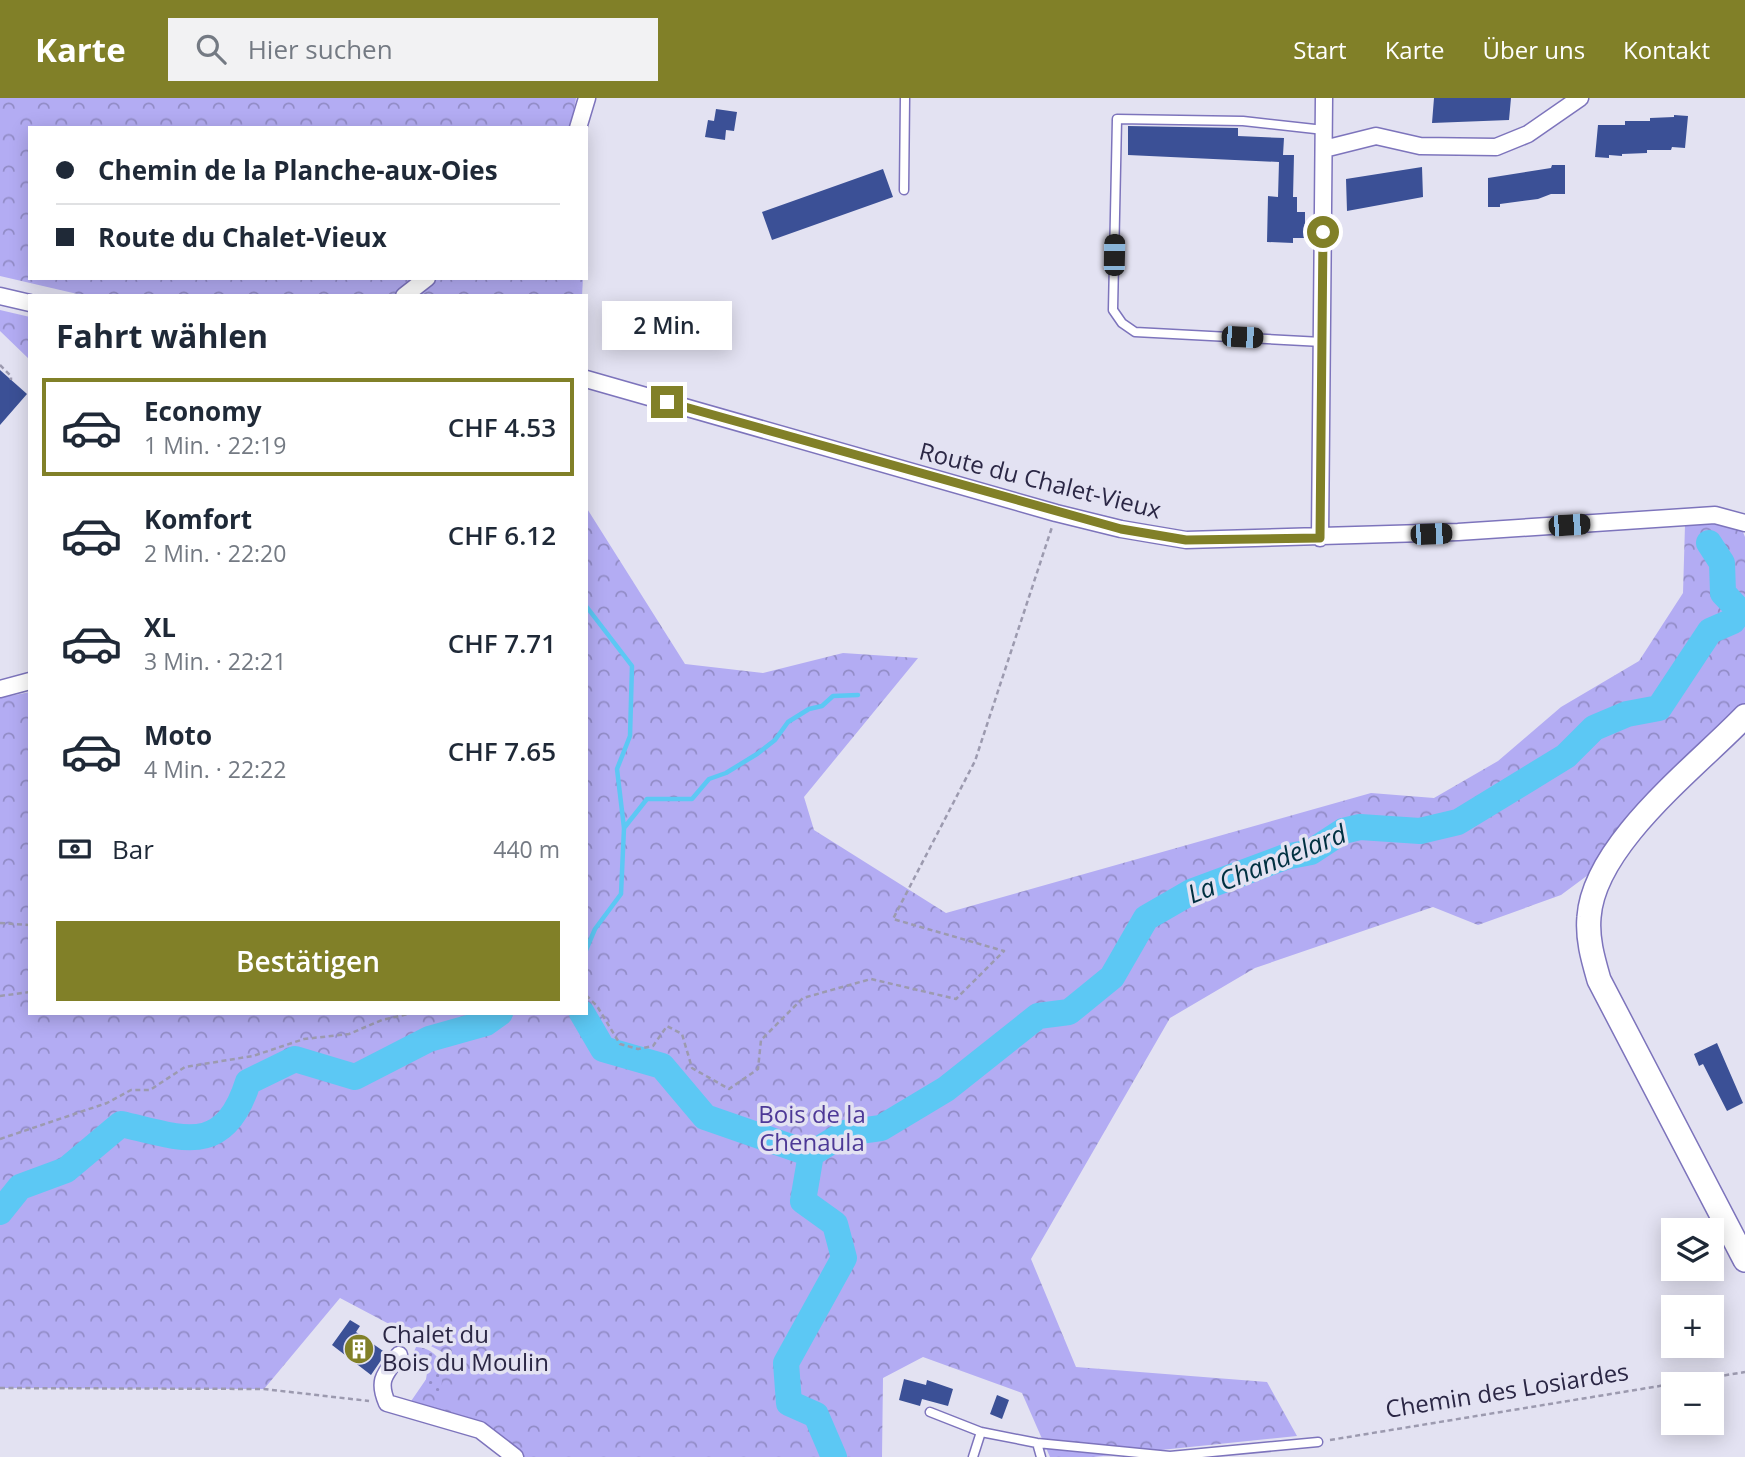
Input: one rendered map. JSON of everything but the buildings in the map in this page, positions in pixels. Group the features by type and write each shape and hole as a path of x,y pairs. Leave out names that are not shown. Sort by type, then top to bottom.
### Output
{"main road":[{"path":"1745,716 1614,851 1596,885 1589,916 1590,949 1599,980 1745,1260"}],"street":[{"path":"579,126 587,98"},
{"path":"1320,538 1324,98"},
{"path":"1324,149 1376,136 1420,146 1496,147 1528,135 1580,98"},
{"path":"407,294 424,280"},
{"path":"0,296 28,303"},
{"name":"Route du Chalet-Vieux","path":"588,380 1056,513 1121,529 1186,540 1458,533 1715,515 1745,523"},
{"path":"0,689 28,682"},
{"path":"399,1355 384,1376 380,1388 387,1404 480,1430 515,1457"}],"lane":[{"path":"904,190 905,98"},
{"path":"1322,342 1135,332 1122,323 1114,310 1117,119 1242,121 1324,130"},
{"path":"930,1412 981,1432 1037,1443 1170,1456 1318,1442"},
{"path":"973,1457 981,1432"},
{"path":"1037,1443 1041,1457"}],"path":[{"path":"0,365 12,376 11,380"},
{"path":"588,997 597,1006 620,1044 638,1049 653,1046 667,1026 682,1034 692,1068 729,1089 758,1069 761,1040 803,998 871,979 956,999 1004,951 893,919 975,761 1056,513"},
{"path":"0,923 28,925"},
{"path":"0,996 28,992"},
{"path":"0,1139 107,1103 131,1090 150,1090 185,1067 253,1056 304,1039 349,1034 382,1020 403,1015"},
{"name":"Chemin des Losiardes","path":"1318,1442 1745,1372"},
{"path":"0,1388 264,1389 387,1404"}],"green space":[{"path":"0,98 576,98 571,126 28,126 28,280 583,280 582,294 77,294 0,276"},
{"path":"0,310 28,317 28,358 0,331"},
{"name":"Bois de la Chenaula","path":"588,510 685,664 763,673 843,653 918,658 804,797 814,830 946,913 1371,793 1434,798 1498,761 1561,707 1639,661 1683,593 1685,525 1712,522 1741,527 1745,537 1745,705 1681,762 1588,875 1561,895 1478,925 1433,907 1255,968 1170,1018 1031,1259 1076,1367 1267,1382 1297,1436 1093,1457 1050,1457 1022,1393 923,1357 883,1378 882,1457 515,1457 480,1430 405,1410 444,1353 340,1298 264,1389 0,1388 0,698 28,692 28,1015 588,1015"},
{"path":"416,1347 431,1352 439,1362 441,1391 433,1395 425,1386 428,1366 413,1354"}],"waterway":[{"name":"La Chandelard","path":"811,1154 845,1133 881,1128 946,1089 1038,1016 1069,1012 1112,977 1146,918 1191,892 1285,857 1311,852 1343,831 1360,827 1420,831 1458,822 1566,756 1594,728 1627,714 1659,708 1710,631 1733,621 1739,610 1723,593 1722,563 1709,543"},
{"path":"588,609 632,666 630,736 617,769 624,828 621,894 595,929 588,945"},
{"path":"624,828 647,799 692,799 709,779 726,773 775,740 788,722 809,709 822,706 833,696 858,695"},
{"name":"La Chandelard","path":"0,1212 20,1187 66,1170 121,1124 163,1134 198,1137 227,1123 248,1082 295,1059 355,1077 429,1039 486,1023 497,1015"},
{"name":"La Chandelard","path":"583,1015 603,1049 662,1066 705,1117 811,1154 803,1201 835,1224 844,1258 786,1363 789,1403 816,1415 834,1457"}],"place":[{"name":"Chalet du Bois du Moulin","path":"359,1349"}],"route":[{"path":"667,402 1056,513 1121,529 1186,540 1320,538 1323,232"}]}
